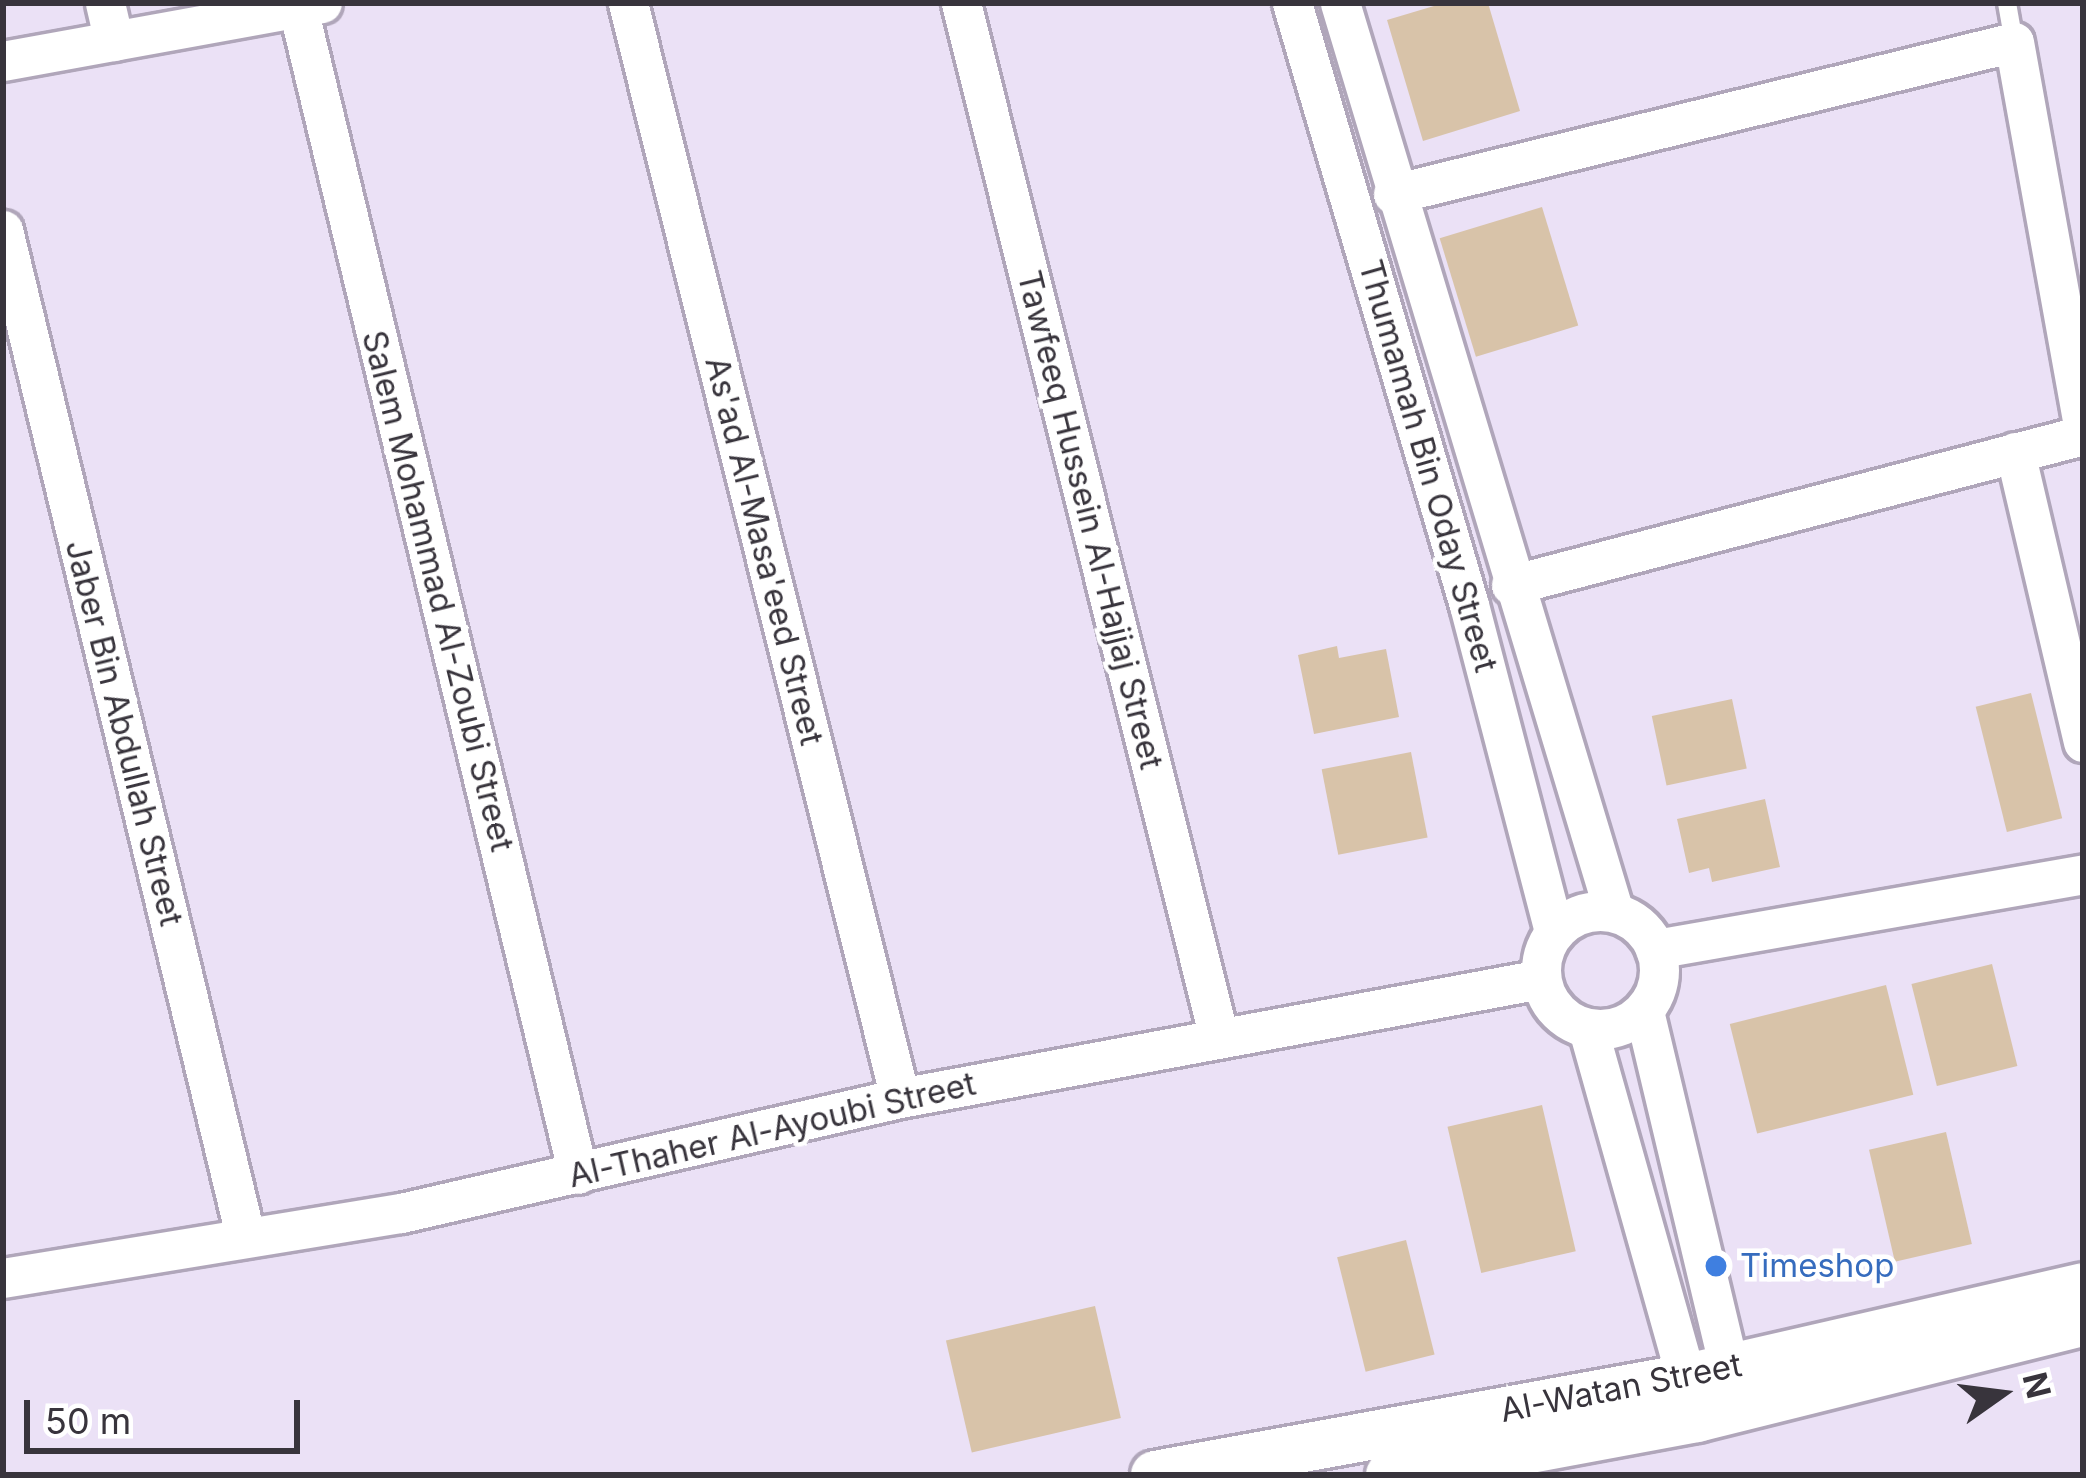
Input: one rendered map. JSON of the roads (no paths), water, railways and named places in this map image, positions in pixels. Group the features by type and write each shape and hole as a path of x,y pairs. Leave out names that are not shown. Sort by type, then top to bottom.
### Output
{"street":[{"name":"As'ad Al-Masa'eed Street","path":"628,3 900,1098"},
{"name":"Tawfeeq Hussein Al-Hajjaj Street","path":"961,3 1219,1038"},
{"name":"Thumamah Bin Oday Street","path":"1292,3 1469,605 1554,931"},
{"name":"Thumamah Bin Oday Street","path":"1340,3 1511,585 1614,912"},
{"path":"3,61 110,22 310,5"},
{"name":"Salem Mohammad Al-Zoubi Street","path":"310,5 578,1174"},
{"path":"1394,194 2010,22 2083,424"},
{"name":"Jaber Bin Abdullah Street","path":"3,230 245,1235"},
{"path":"1511,585 2083,435"},
{"path":"2015,452 2083,742"},
{"path":"1655,949 2083,874"},
{"path":"1644,1011 1618,1027 1588,1029 1566,1020 1540,979 1554,931 1592,910 1614,912 1655,949 1660,970 1644,1011 1712,1393"},
{"name":"Al-Thaher Al-Ayoubi Street","path":"3,1278 578,1174 900,1098 1540,979"},
{"path":"1588,1029 1712,1393"},
{"name":"Al-Watan Street","path":"1390,1475 1452,1470 2083,1287"},
{"name":"Al-Watan Street","path":"1155,1475 1712,1393 2083,1322"}],"place":[{"name":"Timeshop","path":"1716,1266"}]}
